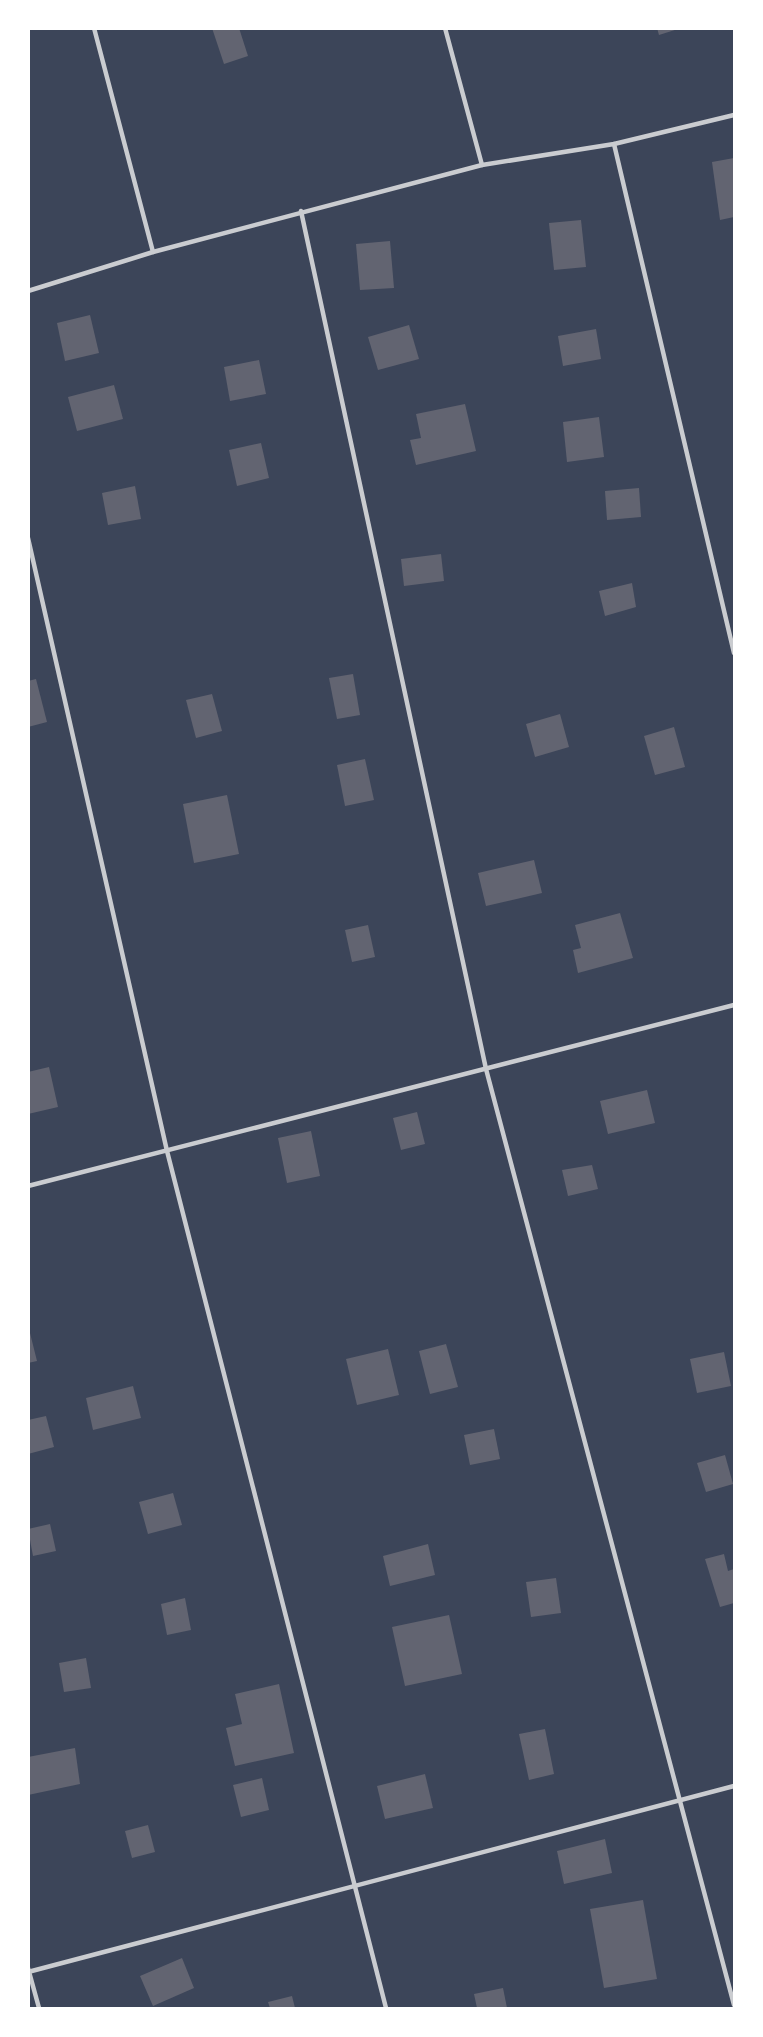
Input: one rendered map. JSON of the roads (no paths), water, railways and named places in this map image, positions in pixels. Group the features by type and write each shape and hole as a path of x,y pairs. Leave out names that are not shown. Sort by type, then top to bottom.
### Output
{"lane":[{"path":"94,28 153,252"},
{"path":"445,28 482,165"},
{"path":"28,291 153,252 301,211 482,165 614,144 735,115"},
{"path":"614,144 735,653"},
{"path":"301,211 486,1069 735,2005"},
{"path":"28,538 167,1150 386,2008"},
{"path":"28,1186 735,1005"},
{"path":"39,2008 29,1970 735,1786"}]}
